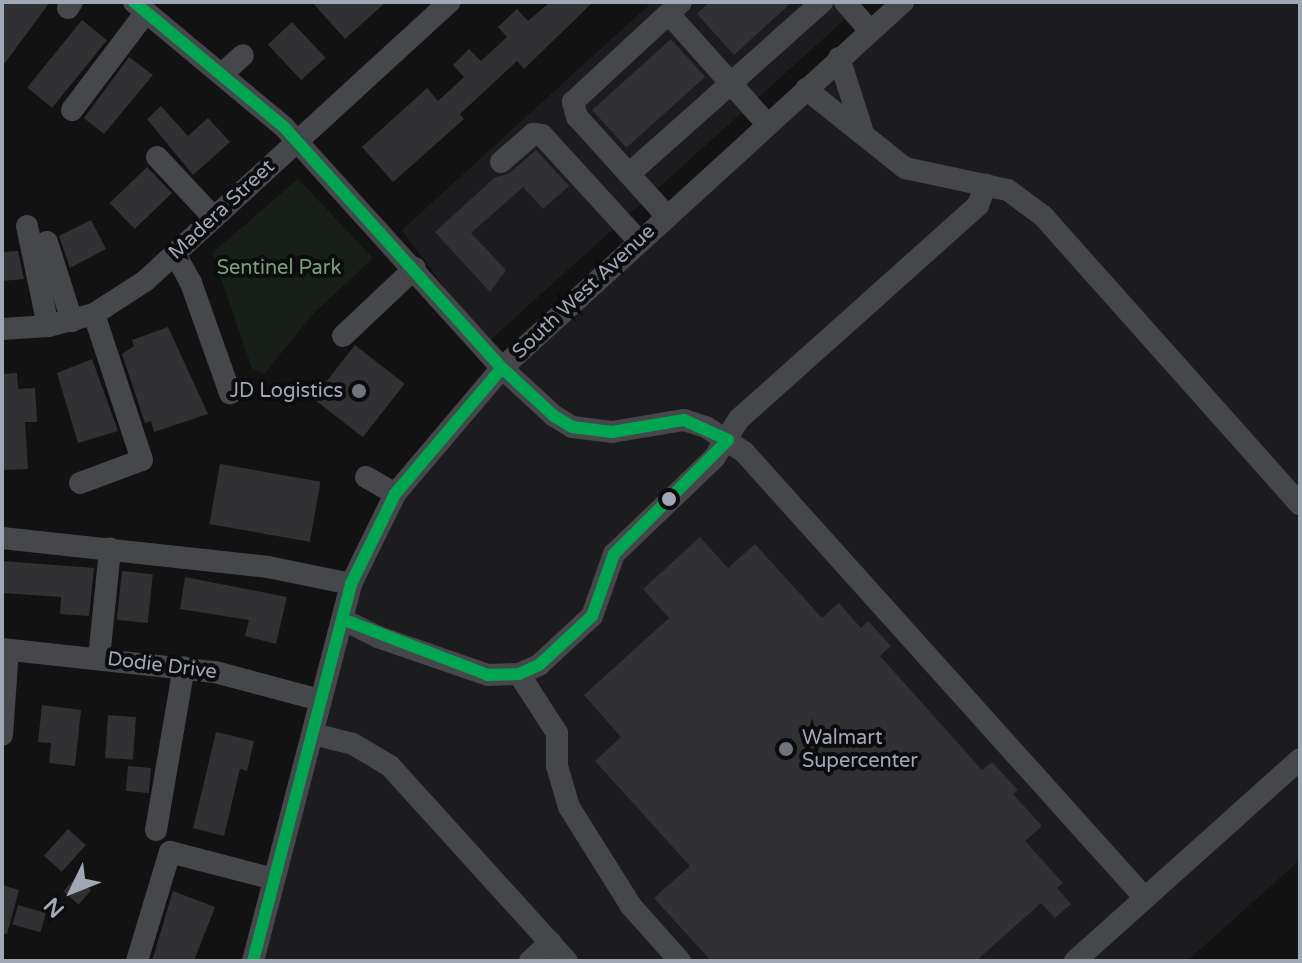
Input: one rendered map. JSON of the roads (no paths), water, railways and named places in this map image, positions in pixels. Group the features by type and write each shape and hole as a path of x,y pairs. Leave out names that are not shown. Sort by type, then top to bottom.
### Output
{"street":[{"name":"Madera Street","path":"2,329 48,326 94,314 175,254 450,2"},
{"path":"629,174 822,2"},
{"path":"845,2 870,31"},
{"name":"South West Avenue","path":"253,961 351,584 395,494 502,368 638,240 902,2"},
{"path":"72,110 140,7 297,141 415,268 502,368 572,427 612,432 684,420 728,440 759,468 1144,897"},
{"path":"666,215 577,117 573,102 675,8 731,84 767,124"},
{"path":"222,74 243,55"},
{"path":"839,58 862,129"},
{"path":"806,89 862,129 905,168 1008,190 1043,216 1300,504"},
{"path":"501,162 538,133 596,199 638,240"},
{"path":"157,157 214,218"},
{"path":"342,619 378,637 488,675 519,674 539,665 592,616 614,554 728,440 739,419 978,205 986,184"},
{"path":"27,226 48,326"},
{"path":"47,242 72,321"},
{"path":"175,254 191,283 230,393"},
{"path":"343,336 370,317 415,268"},
{"path":"80,483 142,460 94,314"},
{"path":"366,477 395,494"},
{"path":"2,538 268,567 351,584"},
{"path":"99,658 110,549"},
{"path":"2,735 5,650"},
{"name":"Dodie Drive","path":"5,650 184,667 320,700"},
{"path":"156,830 184,667"},
{"path":"519,674 557,733 557,766 569,807 631,906 680,961"},
{"path":"313,734 375,767 567,961"},
{"path":"1075,961 1300,759"},
{"path":"137,961 170,852 274,879"},
{"path":"530,961 551,942"}],"place":[{"name":"JD Logistics","path":"359,391"},
{"name":"Walmart Supercenter","path":"786,749"}],"park label":[{"name":"Sentinel Park","path":"279,268"}]}
